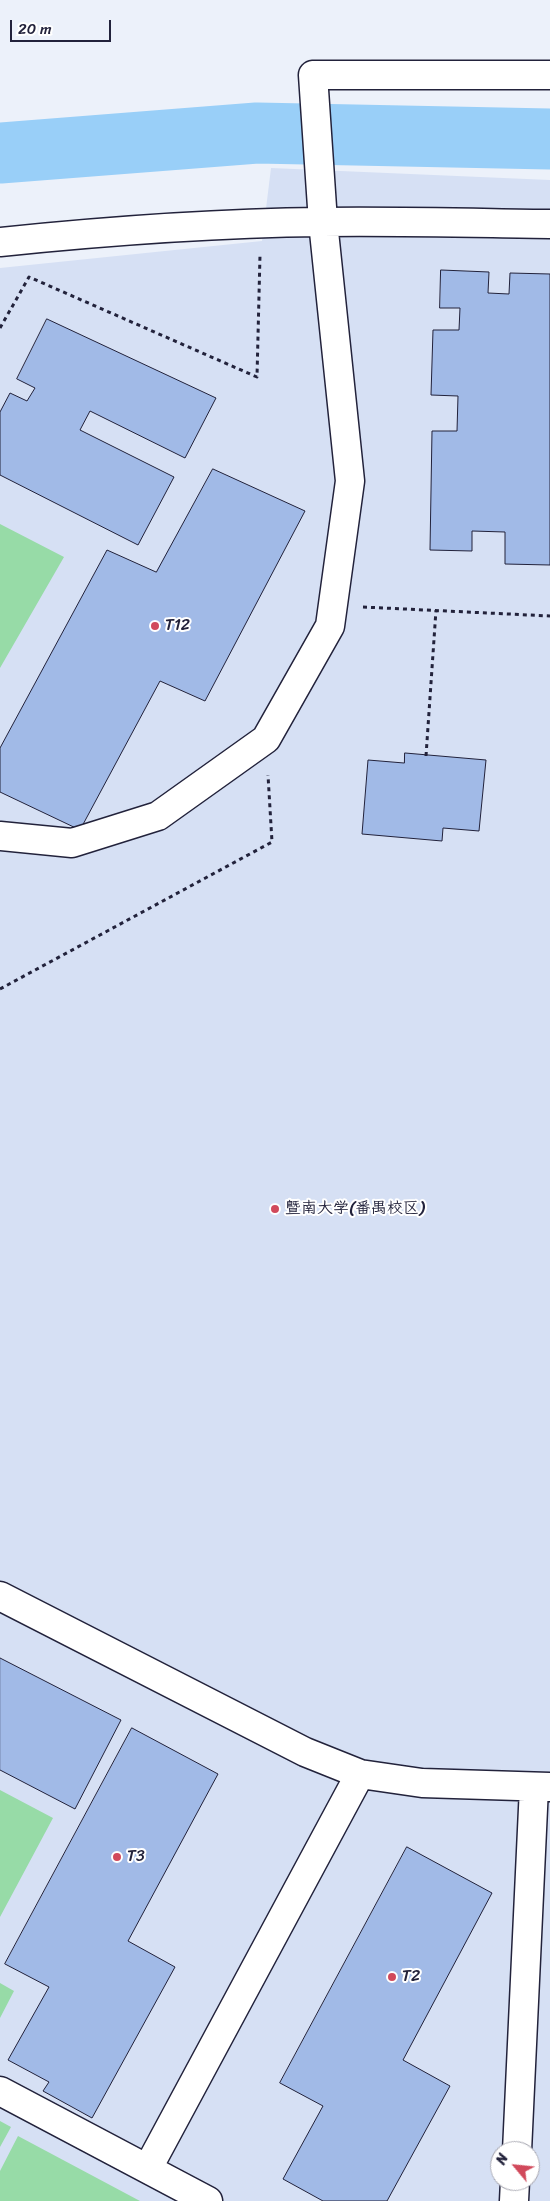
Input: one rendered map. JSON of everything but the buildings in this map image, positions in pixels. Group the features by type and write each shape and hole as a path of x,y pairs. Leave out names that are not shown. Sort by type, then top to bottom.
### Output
{"street":[{"path":"0,836 72,843 158,816 266,739 330,626 350,481 323,222 313,75 550,75"},
{"path":"0,242 75,234 261,224 323,222 550,224"},
{"path":"0,824 34,840"},
{"path":"0,1596 305,1752 360,1774 422,1783 542,1787 518,2141"},
{"path":"148,2168 360,1774"},
{"path":"0,2090 208,2201"}],"path":[{"path":"0,328 29,277 257,377 261,224"},
{"path":"333,605 550,616"},
{"path":"426,756 436,610"},
{"path":"0,989 272,842 266,739"}],"shaded area":[{"name":"暨南大学(番禺校区)","path":"271,168 550,180 550,2201 0,2201 0,268 262,241"}],"green space":[{"path":"0,524 64,557 0,668"},
{"path":"0,1790 53,1818 0,1917"},
{"path":"0,1983 14,1991 0,2018"},
{"path":"0,2121 11,2127 0,2147"},
{"path":"18,2136 140,2201 0,2201 0,2171"}],"waterway":[{"path":"0,153 257,133 550,139"}],"place":[{"name":"T12","path":"155,626"},
{"name":"暨南大学(番禺校区)","path":"275,1209"},
{"name":"T3","path":"117,1857"},
{"name":"T2","path":"392,1977"}]}
